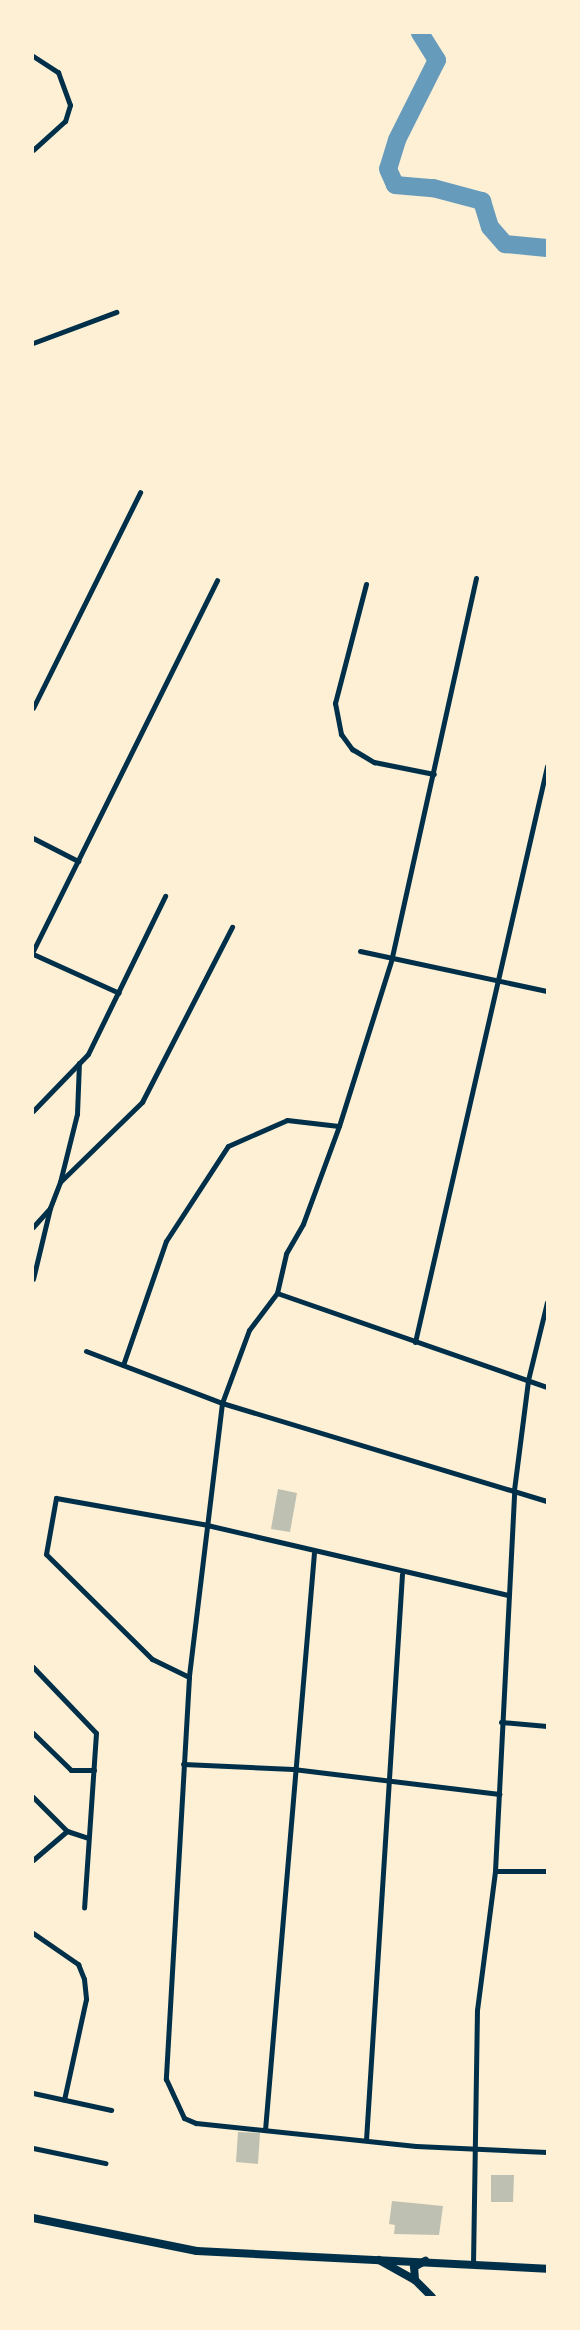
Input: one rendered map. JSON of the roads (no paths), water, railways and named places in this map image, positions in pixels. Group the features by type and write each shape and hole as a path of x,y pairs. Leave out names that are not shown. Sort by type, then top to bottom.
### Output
{"main road":[{"path":"33,2218 197,2251 428,2260 547,2269"},
{"path":"364,2257 415,2280 432,2297"},
{"path":"415,2280 415,2265 428,2260"}],"street":[{"path":"33,56 58,72 70,105 64,121 33,150"},
{"path":"33,343 116,312"},
{"path":"33,708 140,492"},
{"path":"476,578 392,958 339,1126 303,1224 286,1254 277,1293 249,1330 222,1403 189,1677 166,2079 184,2118 265,2130 366,2140 547,2152"},
{"path":"119,993 33,952 218,580"},
{"path":"366,584 336,703 341,734 352,749 374,762 434,774"},
{"path":"415,1342 547,766"},
{"path":"33,838 78,861"},
{"path":"33,1111 79,1063 119,993 165,896"},
{"path":"60,1182 142,1102 232,927"},
{"path":"360,951 547,991"},
{"path":"33,1279 50,1208 60,1182 77,1114 79,1063"},
{"path":"123,1365 166,1241 228,1146 287,1120 339,1126"},
{"path":"33,1227 50,1208"},
{"path":"277,1293 547,1387"},
{"path":"472,2264 477,2149 477,2010 495,1870 514,1490 528,1380 547,1302"},
{"path":"86,1351 222,1403 547,1501"},
{"path":"189,1677 152,1659 46,1554 56,1498 207,1525 402,1574 507,1595"},
{"path":"265,2130 293,1769 314,1553"},
{"path":"366,2140 402,1574"},
{"path":"33,1666 96,1733 84,1908"},
{"path":"501,1722 547,1726"},
{"path":"33,1733 71,1770 94,1770"},
{"path":"183,1764 293,1769 499,1794"},
{"path":"33,1797 67,1831 88,1838"},
{"path":"33,1860 67,1831"},
{"path":"495,1870 547,1871"},
{"path":"33,1932 78,1964 84,1980 86,1999 64,2100"},
{"path":"33,2093 111,2110"},
{"path":"33,2148 105,2163"}],"waterway":[{"path":"420,33 437,60 397,140 388,169 395,185 433,188 482,201 490,227 505,244 547,248"}]}
